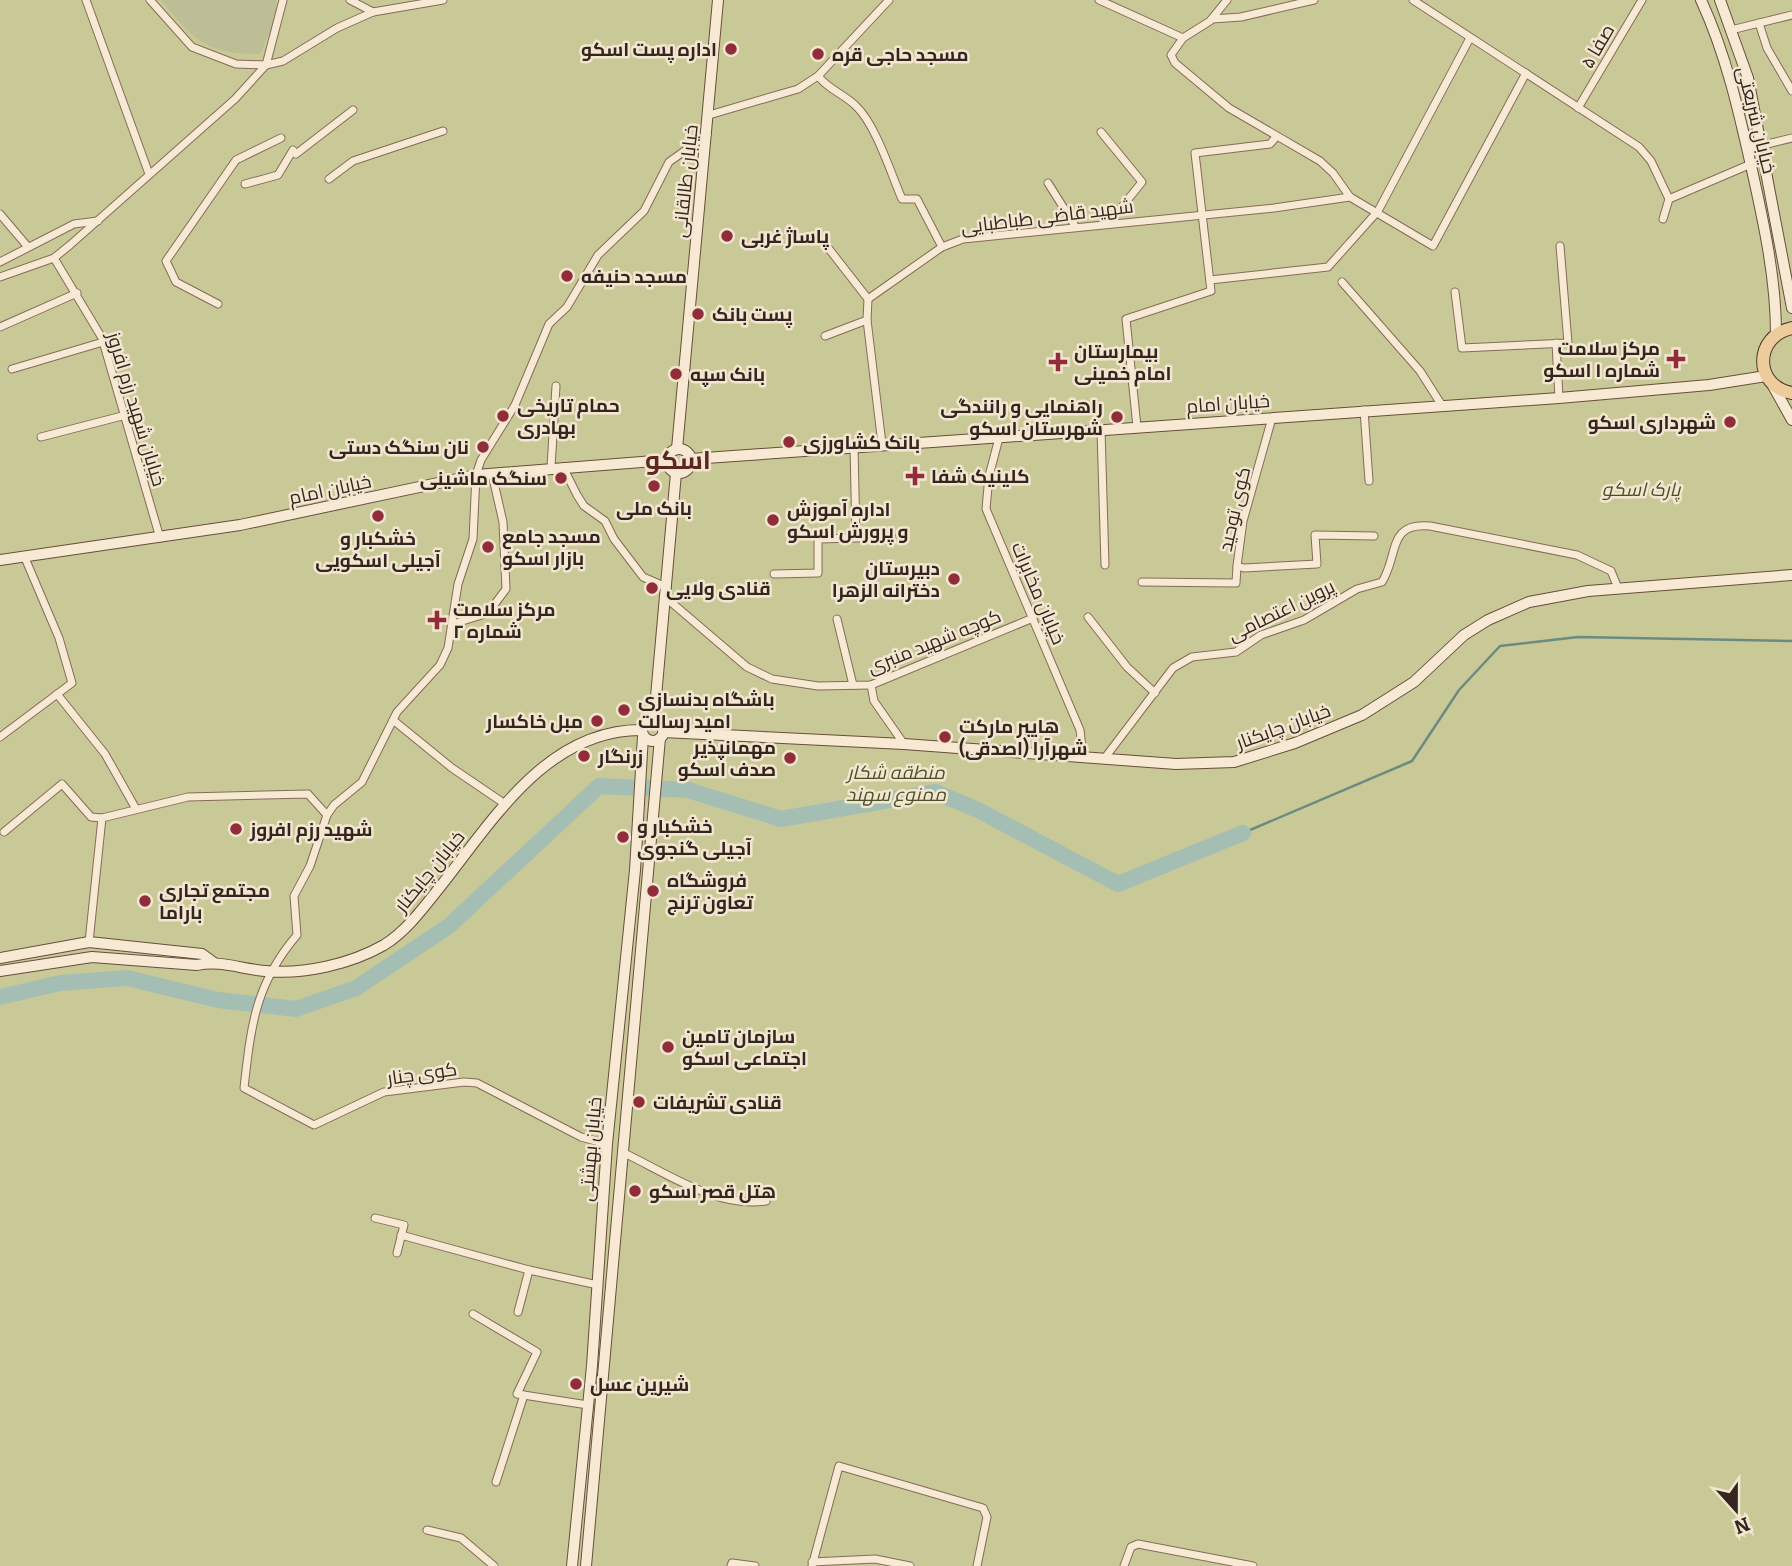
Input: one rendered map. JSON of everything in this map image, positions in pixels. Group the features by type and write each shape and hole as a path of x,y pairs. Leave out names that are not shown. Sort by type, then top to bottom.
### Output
{"main road":[{"name":"خیابان طالقانی","path":"677,449 718,0"},
{"name":"خیابان شریعتی","path":"1701,0 1733,87 1751,164 1763,220 1776,307 1776,334"},
{"name":"خیابان شریعتی","path":"1722,4 1748,78 1792,308"},
{"path":"1708,15 1722,4"},
{"path":"1792,328 1776,334 1764,349 1763,368 1792,420"},
{"path":"1769,380 1792,393"},
{"name":"خیابان امام","path":"691,459 1441,404 1559,398 1769,380"},
{"path":"677,449 688,452 691,459 688,470 676,473 669,468 667,460 670,453 677,449"},
{"name":"خیابان امام","path":"0,560 240,525 476,475 667,460"},
{"path":"654,719 676,473"},
{"name":"خیابان چایکنار","path":"662,735 904,744 1176,764 1234,762 1295,743 1372,709 1414,682 1464,635 1488,620 1529,602 1618,588 1792,575"},
{"path":"654,719 662,725 662,735 651,741 643,733 647,721 654,719"},
{"name":"خیابان چایکنار","path":"0,971 92,957 197,965 214,962 269,972 339,964 385,944 403,931 505,804 553,758 596,735 643,733"},
{"name":"خیابان بهشتی","path":"572,1566 588,1405 607,1144 643,733"},
{"name":"خیابان بهشتی","path":"586,1566 662,735"},
{"name":"خیابان چایکنار","path":"0,958 89,942 202,954 214,962"}],"street":[{"path":"86,0 149,174"},
{"path":"150,0 192,47 236,64 266,65 283,61 337,28 373,12 443,0"},
{"path":"0,277 54,258 235,99 266,65 283,0"},
{"path":"350,0 373,12"},
{"path":"709,116 798,89 818,76 889,0"},
{"path":"1099,0 1183,38"},
{"path":"1227,0 1212,19 1183,38 1171,55 1175,63 1228,108 1320,161 1333,173 1350,197 1378,211 1433,246 1526,73"},
{"path":"1212,19 1241,17 1314,0"},
{"path":"1413,0 1647,155 1669,200 1663,219"},
{"name":"صفا ۵","path":"1578,108 1642,0"},
{"path":"1731,30 1792,15"},
{"path":"1759,23 1767,48 1792,91"},
{"path":"1210,280 1328,267 1378,211 1470,38"},
{"path":"818,76 833,92 856,106 872,132 902,199 917,199 942,247"},
{"path":"245,184 278,175 294,152 353,110"},
{"path":"329,179 353,161 443,131"},
{"path":"1101,132 1142,182 1109,223"},
{"path":"269,972 298,935 293,896 310,866 327,815 334,805 362,782 393,720 440,665 453,624 458,584 473,539 476,475 481,460 515,405 549,324 566,307 598,255 644,211 669,162 707,135"},
{"path":"1137,427 1126,319 1211,290 1195,153 1270,144 1276,137"},
{"path":"218,304 176,282 166,261 236,160 281,138"},
{"path":"1747,149 1792,138"},
{"path":"1669,200 1751,164"},
{"path":"1048,183 1075,226"},
{"name":"شهید قاضی طباطبایی","path":"867,299 942,247 963,239 1350,197"},
{"path":"0,214 28,247"},
{"path":"0,262 74,224 98,221"},
{"path":"1455,292 1462,348 1568,343 1560,246"},
{"path":"829,248 867,299 867,320 882,444"},
{"name":"خیابان شهید رزم افروز","path":"54,258 77,293 103,342 122,416 160,538"},
{"path":"1342,282 1420,371 1441,404"},
{"path":"0,327 77,293"},
{"path":"825,336 867,320"},
{"path":"12,369 103,342"},
{"path":"1556,343 1559,398"},
{"path":"556,386 557,467"},
{"path":"1364,410 1369,481"},
{"path":"41,437 122,416"},
{"name":"کوی توحید","path":"1272,418 1243,522 1237,566 1317,564 1315,535 1374,536"},
{"path":"1101,430 1105,565"},
{"name":"خیابان مخابرات","path":"999,438 989,476 986,509 1080,730 1083,757"},
{"path":"854,446 856,537"},
{"name":"کوچه شهید منبری","path":"557,467 584,506 605,521 643,577 665,592 747,667 772,679 818,686 871,685 1033,618"},
{"path":"453,624 488,613 506,589 503,522 492,474"},
{"name":"پروین اعتصامی","path":"1104,759 1172,668 1192,657 1236,652 1261,635 1304,620 1357,589 1382,582 1399,535 1408,527 1419,525 1577,555 1611,571 1618,588"},
{"path":"774,574 818,573 818,539 892,537"},
{"path":"0,737 72,683 72,675 25,558"},
{"path":"1143,582 1236,583 1237,566"},
{"path":"1088,617 1127,667 1155,693"},
{"path":"837,619 853,685"},
{"path":"871,685 874,701 904,744"},
{"path":"57,694 106,754 136,809"},
{"path":"393,720 452,768 505,804"},
{"path":"4,832 62,784 91,817 102,818 188,797 308,794 327,815"},
{"path":"89,942 102,818"},
{"name":"کوی چنار","path":"269,972 258,999 244,1088 314,1125 384,1093 477,1083 581,1137 607,1144"},
{"path":"622,1152 680,1179 697,1191 766,1201"},
{"path":"375,1217 404,1226 397,1252"},
{"path":"401,1235 529,1270 598,1285"},
{"path":"518,1312 529,1270"},
{"path":"473,1314 537,1352 517,1394 588,1405"},
{"path":"496,1482 524,1395"},
{"path":"911,1566 875,1559 812,1564 839,1466 984,1508 987,1517 977,1566"},
{"path":"426,1530 461,1538 494,1566"},
{"path":"1124,1566 1131,1548 1148,1545 1253,1566"},
{"path":"732,1564 755,1566"}],"green space":[{"name":"منطقه شکار ممنوع سهند","path":"0,0 1792,0 1792,1566 0,1566"},
{"path":"161,0 276,0 276,18 260,54 242,54 213,48 202,42 182,25"}],"waterway":[{"path":"1243,833 1412,761 1459,690 1500,646 1578,637 1792,641"},
{"path":"0,997 60,983 127,978 218,1000 296,1009 356,988 449,926 599,786 688,790 781,819 935,792 978,810 1118,884 1243,833"}],"place":[{"name":"اداره پست اسکو","path":"731,49"},
{"name":"مسجد حاجی قره","path":"818,54"},
{"name":"پاساژ غربی","path":"727,236"},
{"name":"مسجد حنیفه","path":"567,276"},
{"name":"پست بانک","path":"698,314"},
{"name":"مرکز سلامت شماره ۱ اسکو","path":"1676,359"},
{"name":"بیمارستان امام خمینی","path":"1058,362"},
{"name":"بانک سپه","path":"676,374"},
{"name":"حمام تاریخی بهادری","path":"503,416"},
{"name":"راهنمایی و رانندگی شهرستان اسکو","path":"1117,417"},
{"name":"شهرداری اسکو","path":"1730,422"},
{"name":"بانک کشاورزی","path":"789,442"},
{"name":"نان سنگک دستی","path":"483,447"},
{"name":"کلینیک شفا","path":"915,476"},
{"name":"سنگک ماشینی","path":"561,478"},
{"name":"بانک ملی","path":"654,486"},
{"name":"خشکبار و آجیلی اسکویی","path":"378,516"},
{"name":"اداره آموزش و پرورش اسکو","path":"773,520"},
{"name":"مسجد جامع بازار اسکو","path":"488,547"},
{"name":"دبیرستان دخترانه الزهرا","path":"954,579"},
{"name":"قنادی ولایی","path":"652,588"},
{"name":"مرکز سلامت شماره ۲","path":"437,620"},
{"name":"باشگاه بدنسازی امید رسالت","path":"624,710"},
{"name":"مبل خاکسار","path":"597,721"},
{"name":"هایپر مارکت شهرآرا (اصدقی)","path":"945,737"},
{"name":"زرنگار","path":"584,756"},
{"name":"مهمانپذیر صدف اسکو","path":"790,758"},
{"name":"شهید رزم افروز","path":"236,829"},
{"name":"خشکبار و آجیلی گنجوی","path":"623,837"},
{"name":"فروشگاه تعاون ترنج","path":"653,891"},
{"name":"مجتمع تجاری باراما","path":"145,901"},
{"name":"سازمان تامین اجتماعی اسکو","path":"668,1047"},
{"name":"قنادی تشریفات","path":"639,1102"},
{"name":"هتل قصر اسکو","path":"635,1191"},
{"name":"شیرین عسل","path":"576,1384"}],"district":[{"name":"اسکو","path":"678,460"}],"park label":[{"name":"پارک اسکو","path":"1641,489"}]}
